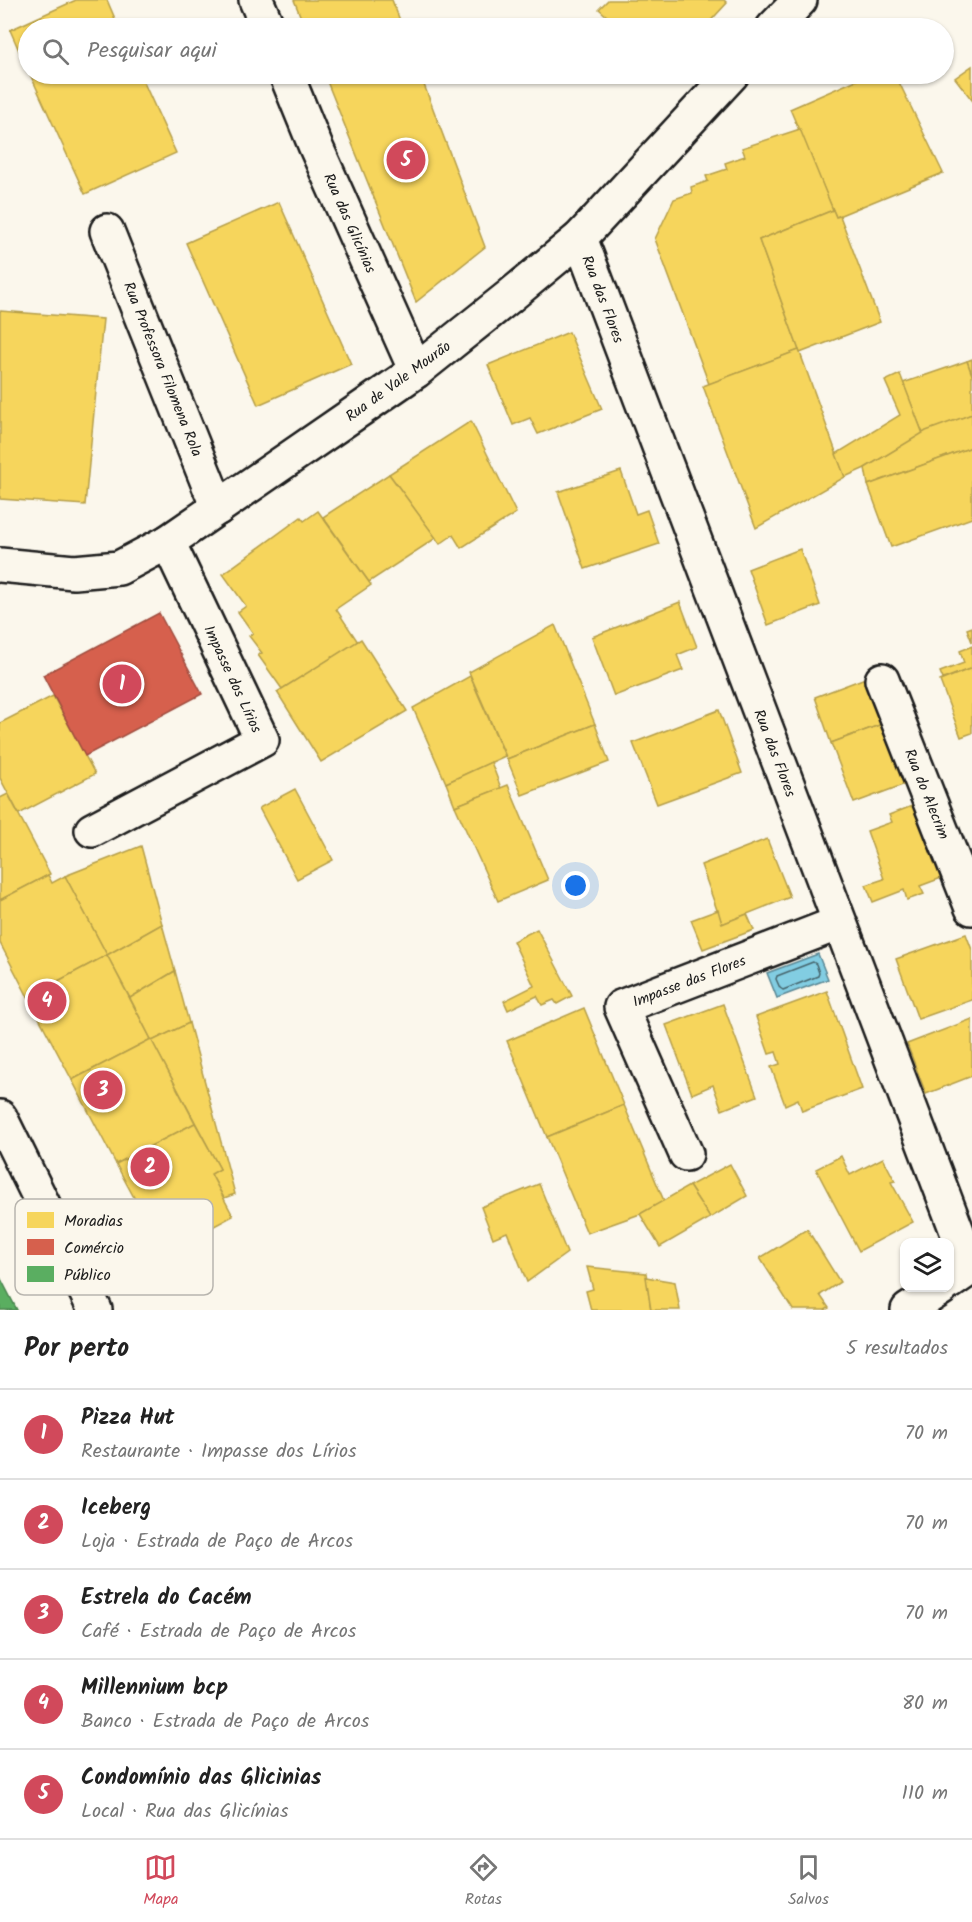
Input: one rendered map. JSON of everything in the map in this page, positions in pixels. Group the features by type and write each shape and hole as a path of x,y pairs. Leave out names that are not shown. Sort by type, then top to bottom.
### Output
{"street":[{"path":"256,0 264,18"},
{"path":"783,18 800,0"},
{"name":"Rua das Glicínias","path":"290,84 416,371"},
{"name":"Rua de Vale Mourão","path":"0,566 74,572 119,568 168,542 416,371 580,238 723,84"},
{"name":"Rua Professora Filomena Rola","path":"107,231 218,508"},
{"name":"Rua das Flores","path":"580,238 839,923 964,1272"},
{"name":"Impasse dos Lírios","path":"92,830 262,740 168,542"},
{"name":"Rua do Alecrim","path":"882,680 972,908"},
{"name":"Impasse das Flores","path":"686,1154 621,1007 839,923"},
{"path":"0,1118 40,1199"},
{"path":"908,1310 935,1292"},
{"path":"88,1295 95,1310"}],"water":[{"path":"818,954 828,979 777,998 767,973"}],"building: Moradias":[{"path":"76,0 107,0 115,18 36,18"},
{"path":"294,0 392,0 399,18 301,18"},
{"path":"608,0 724,0 727,3 713,18 609,18 599,9"},
{"path":"18,26 18,48 10,30"},
{"path":"972,66 972,100 955,78"},
{"path":"35,84 145,84 176,153 85,194"},
{"path":"328,84 424,84 485,247 416,302"},
{"path":"847,84 900,84 943,173 836,217 790,109"},
{"path":"800,129 833,210 759,240 799,350 709,384 655,239 674,199 692,193 691,187 708,181 706,176 727,169 725,163 745,156 742,148"},
{"path":"279,202 351,364 258,405 186,243"},
{"path":"833,210 836,217 840,216 880,322 800,353 759,240"},
{"path":"0,311 103,319 85,505 0,499"},
{"path":"569,332 602,409 538,434 530,418 513,425 488,365"},
{"path":"799,350 845,477 756,528 703,386"},
{"path":"972,359 972,375 967,361"},
{"path":"967,361 972,375 972,414 923,434 903,383"},
{"path":"900,374 923,434 845,477 836,454 900,415 885,381"},
{"path":"972,414 972,447 868,485 865,468 926,431"},
{"path":"471,421 516,513 461,548 453,535 440,544 389,474"},
{"path":"972,447 972,518 891,547 868,485"},
{"path":"621,471 636,514 647,510 659,544 585,569 558,492"},
{"path":"389,474 436,538 369,582 323,517"},
{"path":"318,511 371,585 336,609 358,642 282,689 258,655 262,653 249,636 253,633 238,612 246,606 223,574 301,517 304,521"},
{"path":"800,549 820,605 768,625 748,569"},
{"path":"680,602 697,647 677,655 683,670 614,696 592,637"},
{"path":"555,625 595,724 507,759 469,672"},
{"path":"972,627 972,642 967,629"},
{"path":"361,639 407,711 321,762 277,692"},
{"path":"972,646 972,668 943,679 940,672 964,663 960,651"},
{"path":"972,668 972,733 961,737 940,681"},
{"path":"470,676 505,756 446,783 413,708"},
{"path":"868,677 885,723 831,743 815,697"},
{"path":"53,696 95,774 19,814 0,778 0,723"},
{"path":"719,710 742,773 657,804 633,743"},
{"path":"885,723 908,783 854,803 831,743"},
{"path":"595,724 609,762 522,795 507,759"},
{"path":"491,762 501,788 455,806 446,783"},
{"path":"508,785 548,880 498,901 455,806"},
{"path":"295,789 333,860 297,879 259,808"},
{"path":"8,794 50,874 0,900 0,798"},
{"path":"917,804 944,877 920,886 924,894 907,900 904,890 873,902 866,885 884,879 867,831 892,822 889,815"},
{"path":"767,839 790,897 722,924 701,865"},
{"path":"141,846 162,924 107,955 65,876"},
{"path":"48,875 52,883 65,876 107,955 28,997 0,943 0,900"},
{"path":"718,910 722,924 747,914 754,930 703,949 691,920"},
{"path":"162,924 175,971 130,998 107,955"},
{"path":"537,929 572,996 557,1004 554,1000 542,1005 537,996 508,1010 504,1001 534,986 513,941"},
{"path":"966,934 972,950 972,1000 918,1019 896,959"},
{"path":"107,955 151,1039 72,1080 28,997"},
{"path":"175,971 189,1023 152,1041 130,998"},
{"path":"827,991 862,1089 802,1111 798,1099 785,1105 771,1067 780,1064 776,1052 769,1054 756,1017"},
{"path":"723,1004 757,1096 722,1110 713,1085 692,1094 666,1025"},
{"path":"584,1008 624,1105 547,1137 507,1041"},
{"path":"972,1019 972,1076 926,1094 907,1044"},
{"path":"189,1023 235,1194 224,1198 211,1174 220,1169 152,1041"},
{"path":"151,1039 195,1123 116,1164 72,1080"},
{"path":"624,1105 664,1201 640,1214 587,1233 547,1137"},
{"path":"195,1123 220,1169 211,1174 233,1216 213,1227 213,1199 135,1199 116,1164"},
{"path":"841,1156 850,1175 883,1158 895,1181 891,1182 913,1222 859,1251 816,1169"},
{"path":"730,1164 747,1196 710,1218 689,1186"},
{"path":"539,1184 567,1253 527,1282 507,1232 493,1238 481,1207"},
{"path":"689,1186 710,1218 660,1247 640,1214"},
{"path":"807,1229 840,1282 820,1295 829,1308 825,1310 793,1310 760,1258"},
{"path":"587,1267 646,1273 651,1310 591,1310 586,1291 593,1289"},
{"path":"646,1277 675,1282 680,1310 651,1310"}],"building: Comércio":[{"path":"159,613 202,694 85,756 43,675"}],"building: Público":[{"path":"0,1277 17,1310 0,1310"}],"place":[{"name":"Condomínio das Glicinias","path":"406,160"},
{"name":"Pizza Hut","path":"122,684"},
{"name":"Millennium bcp","path":"47,1001"},
{"name":"Estrela do Cacém","path":"103,1090"},
{"name":"Iceberg","path":"150,1167"}]}
